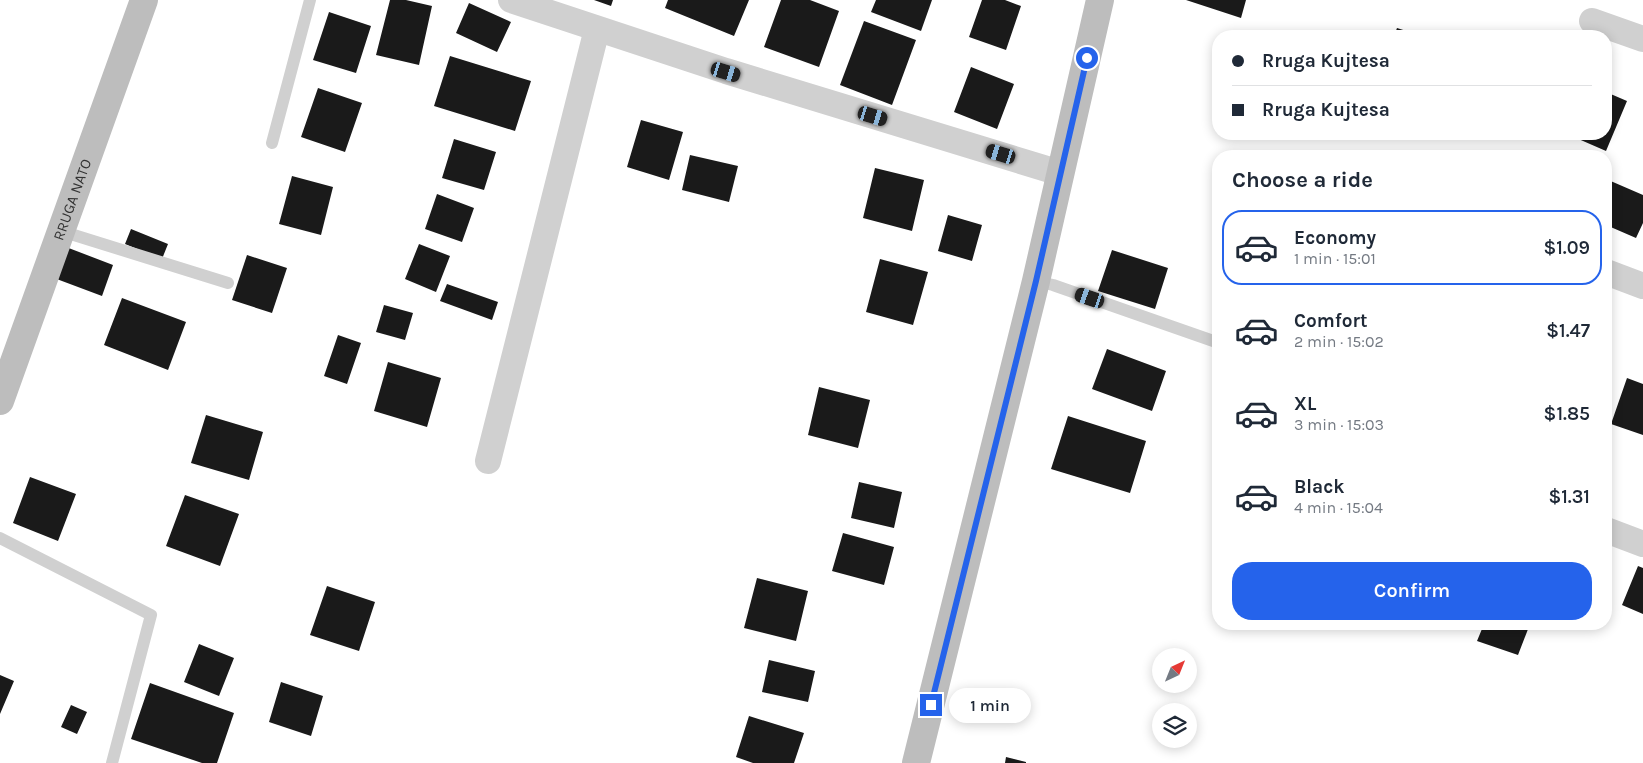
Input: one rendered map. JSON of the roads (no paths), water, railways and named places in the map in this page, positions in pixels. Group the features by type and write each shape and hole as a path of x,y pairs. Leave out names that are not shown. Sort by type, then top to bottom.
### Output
{"street":[{"name":"RRUGA NATO","path":"0,401 144,0"},
{"path":"511,0 726,72 1060,173"},
{"path":"916,763 1036,281 1100,0"},
{"path":"1592,20 1643,39"},
{"path":"488,461 597,29"},
{"path":"1612,274 1643,286"},
{"path":"1612,532 1643,544"}],"lane":[{"path":"272,143 310,0"},
{"path":"61,231 228,283"},
{"path":"1036,281 1053,285 1212,342"},
{"path":"0,538 151,615 112,763"}]}
